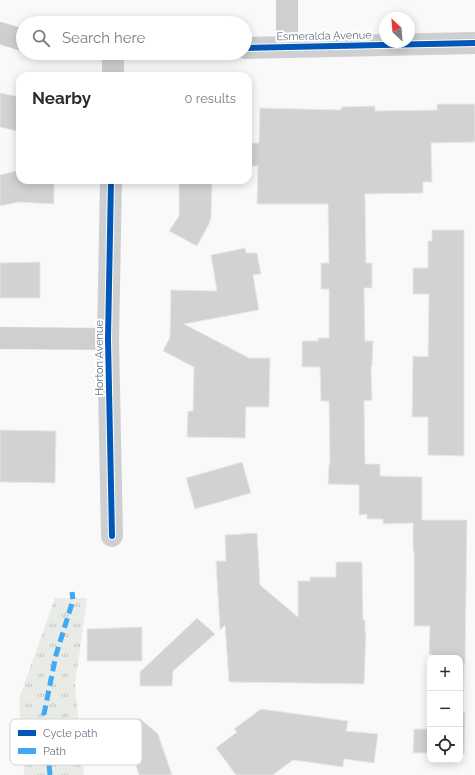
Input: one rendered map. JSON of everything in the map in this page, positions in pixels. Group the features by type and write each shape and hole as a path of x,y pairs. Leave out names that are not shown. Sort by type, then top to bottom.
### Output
{"street":[{"path":"287,0 287,48"},
{"path":"0,33 16,38"},
{"name":"Esmeralda Avenue","path":"252,48 475,43"},
{"path":"113,60 113,72"},
{"name":"Horton Avenue","path":"111,184 108,339 112,536"},
{"path":"0,338 108,339"}],"green space":[{"path":"55,598 87,598 75,685 78,719 20,719 19,699"},
{"path":"23,765 83,765 84,775 24,775"}],"building":[{"path":"0,93 16,96 16,131 0,127"},
{"path":"437,104 475,104 475,142 431,143 432,182 423,182 423,193 365,194 366,263 372,263 372,288 364,288 365,341 373,341 371,366 372,400 364,401 365,464 380,464 380,476 422,477 422,520 467,520 463,712 463,655 429,654 430,626 414,626 413,523 383,524 383,519 367,519 367,514 359,515 359,485 328,484 330,464 329,401 321,401 320,367 302,367 302,341 318,341 318,338 329,338 329,289 321,289 321,263 329,263 328,204 257,204 258,166 252,166 252,143 259,143 260,108 341,110 341,107 375,106 375,111 437,110"},
{"path":"16,171 16,184 54,184 54,204 19,202 0,206 0,175"},
{"path":"179,184 212,184 211,218 197,246 169,231 179,216"},
{"path":"432,230 464,230 464,456 428,455 428,417 412,417 413,356 428,357 429,294 413,294 413,268 428,268 428,241 432,241"},
{"path":"245,248 246,253 257,253 261,274 253,275 259,310 184,324 249,358 270,358 269,407 246,407 245,438 187,437 188,411 193,411 194,367 163,351 170,337 171,290 217,291 211,255"},
{"path":"40,262 40,298 0,298 0,263"},
{"path":"0,430 56,431 55,483 0,482"},
{"path":"242,462 251,493 195,509 186,478"},
{"path":"257,533 260,585 298,617 298,581 310,581 310,577 336,577 336,562 362,562 363,620 365,620 366,633 364,684 229,682 225,625 220,630 216,561 226,561 225,535"},
{"path":"197,618 215,634 173,671 172,686 140,686 140,672"},
{"path":"142,627 142,661 87,661 87,629"},
{"path":"261,709 348,721 346,731 378,734 374,763 344,759 343,767 293,760 273,775 236,775 216,748 237,732 234,729"},
{"path":"463,712 465,712 464,754"},
{"path":"142,721 158,734 172,775 139,775 136,765 142,765"},
{"path":"414,729 427,729 427,753 413,753"}],"marked path":[{"path":"44,719 44,714 56,655 73,600 72,592"},
{"path":"49,765 50,775"}],"cycle path":[{"path":"252,48 475,43"},
{"path":"111,184 108,339 112,536"}]}
